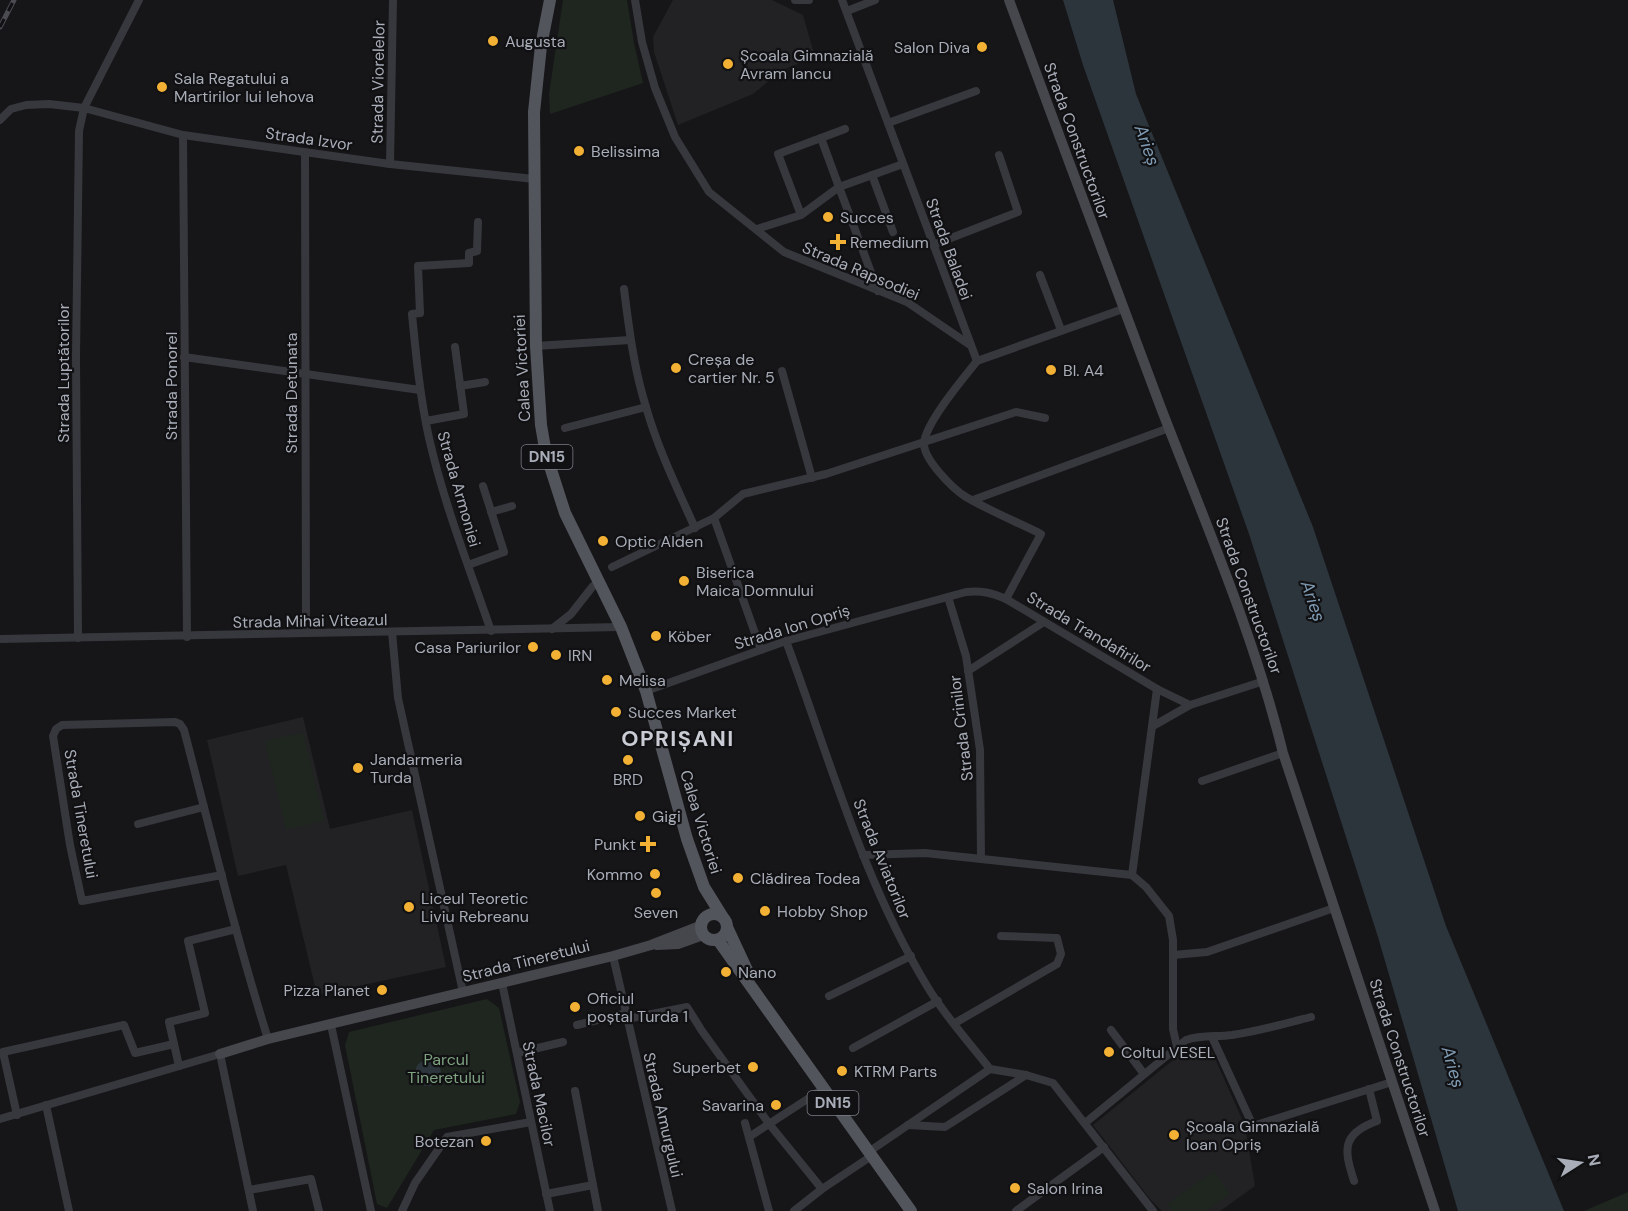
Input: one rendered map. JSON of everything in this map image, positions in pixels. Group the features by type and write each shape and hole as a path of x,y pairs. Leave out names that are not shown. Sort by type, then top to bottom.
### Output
{"main road":[{"name":"Calea Victoriei","path":"550,0 541,46 534,112 536,346 541,425 546,454 565,513 621,627 646,691 687,839 704,887 724,922 757,993"},
{"name":"Calea Victoriei","path":"703,926 704,887"},
{"path":"713,913 724,922 724,935 718,940 710,940 703,926 713,913"},
{"name":"Calea Victoriei","path":"718,940 911,1211"}],"street":[{"name":"Strada Luptătorilor","path":"78,638 76,357 79,131 84,108 138,0"},
{"name":"Strada Viorelelor","path":"390,164 393,0"},
{"name":"Strada Rapsodiei","path":"635,0 642,42 655,88 675,137 709,192 784,252 907,302 970,345"},
{"path":"795,0 809,0"},
{"name":"Strada Baladei","path":"842,0 977,361"},
{"path":"847,11 875,0"},
{"name":"Strada Constructorilor","path":"1009,0 1264,681 1283,753 1435,1211"},
{"path":"888,123 976,91"},
{"name":"Strada Izvor","path":"0,120 11,109 26,105 50,104 84,108 183,135 390,164 534,179"},
{"path":"801,215 778,154 845,129"},
{"name":"Strada Ponorel","path":"183,135 187,637"},
{"path":"821,138 878,291"},
{"name":"Strada Detunata","path":"305,152 306,633"},
{"path":"933,245 1018,212 999,155"},
{"path":"757,229 801,215 839,188 903,164"},
{"path":"872,175 893,232"},
{"name":"Strada Armoniei","path":"478,222 477,251 469,253 469,263 418,266 420,313 412,314 420,390 426,421 451,516 491,631"},
{"path":"1040,275 1061,330"},
{"path":"624,289 630,340 646,407 669,471 695,528"},
{"path":"1123,309 977,361 932,423 924,443 926,452 931,462 964,496 973,500 1169,428"},
{"path":"536,346 630,340"},
{"name":"Strada Armoniei","path":"426,421 464,414 455,347"},
{"path":"184,357 420,390"},
{"path":"782,372 812,477"},
{"path":"460,386 485,382"},
{"path":"566,428 646,407"},
{"path":"612,567 714,518 743,494 812,477 1016,412 1046,418"},
{"name":"Strada Armoniei","path":"468,565 504,552 483,486"},
{"name":"Strada Trandafirilor","path":"973,500 1041,534 1006,599"},
{"name":"Strada Armoniei","path":"491,512 512,506"},
{"path":"714,518 760,650"},
{"path":"551,629 566,619 593,586 599,582"},
{"name":"Strada Trandafirilor","path":"948,597 977,591 990,592 1006,599 1157,689 1190,705"},
{"name":"Strada Ion Opriș","path":"646,691 786,641 948,597"},
{"name":"Strada Crinilor","path":"948,597 968,671 980,750 981,859"},
{"path":"968,671 1044,622"},
{"name":"Strada Mihai Viteazul","path":"0,639 621,627"},
{"path":"392,632 398,698 463,992"},
{"name":"Strada Aviatorilor","path":"786,641 863,855 883,904 927,987 990,1069"},
{"path":"1153,726 1190,705 1264,681"},
{"name":"Strada Trandafirilor","path":"1132,875 1157,689"},
{"name":"Strada Tineretului","path":"222,875 82,901 54,747 53,736 56,729 62,724 175,722 180,724 184,730 204,807 222,875 236,929 268,1040"},
{"path":"1202,781 1283,753"},
{"path":"138,824 204,807"},
{"path":"863,855 925,853 1132,875 1153,894 1169,916 1173,955 1173,1029 1177,1047"},
{"path":"1173,955 1207,952 1334,908"},
{"name":"Strada Tineretului","path":"0,1119 268,1040 613,956 703,926"},
{"path":"179,1066 168,1022 206,1013 188,941 236,929"},
{"path":"955,1023 1057,964 1061,954 1057,938 1001,936"},
{"name":"Strada Amurgului","path":"613,956 672,1211"},
{"path":"829,996 911,956"},
{"name":"Strada Macilor","path":"502,982 550,1211"},
{"path":"853,1048 938,1001"},
{"path":"577,1025 687,1007 770,1125 822,1189"},
{"path":"1085,1123 1186,1040 1197,1036 1212,1037 1263,1030 1311,1017"},
{"path":"17,1114 2,1052 124,1025 135,1053 174,1044"},
{"path":"331,1025 371,1211"},
{"path":"1111,1030 1144,1074"},
{"path":"1212,1037 1253,1126 1392,1082"},
{"path":"517,1053 563,1042"},
{"path":"220,1054 254,1211"},
{"path":"794,1211 908,1125 990,1069 1026,1075 1053,1083 1153,1211"},
{"path":"908,1125 945,1127 1026,1075"},
{"path":"750,1137 823,1089"},
{"path":"1354,1181 1346,1156 1347,1144 1356,1131 1377,1121 1369,1089"},
{"path":"575,1091 598,1211"},
{"path":"46,1105 69,1211"},
{"path":"402,1211 416,1183 447,1137 531,1122"},
{"path":"745,1123 769,1211"},
{"path":"1016,1211 1104,1147"},
{"path":"249,1190 311,1179 319,1211"},
{"path":"546,1194 593,1185"}],"shaded area":[{"name":"Școala Gimnazială Avram Iancu","path":"673,0 772,0 803,15 815,57 782,70 753,94 678,125 654,52 653,37"},
{"path":"303,717 330,829 412,810 446,967 317,995 286,865 238,876 207,740"},
{"name":"Școala Gimnazială Ioan Opriș","path":"1209,1045 1245,1126 1255,1186 1220,1211 1162,1211 1150,1199 1093,1125 1188,1048"}],"green space":[{"path":"563,0 627,0 643,83 550,114 549,94"},
{"path":"303,732 324,821 286,830 265,741"},
{"name":"Parcul Tineretului","path":"487,999 499,1008 520,1102 516,1114 434,1130 387,1208 377,1204 345,1045 349,1032"},
{"path":"1214,1171 1230,1194 1206,1211 1172,1211 1167,1204"},
{"path":"1628,1192 1628,1211 1584,1211"}],"water":[{"name":"Arieș","path":"1063,0 1113,0 1136,94 1313,527 1446,926 1564,1211 1458,1211 1378,937 1249,534 1083,65"},
{"path":"428,1060 437,1064 441,1073 437,1082 428,1086 419,1082 415,1073 419,1064"}],"railway":[{"path":"0,27 14,0"}],"place":[{"name":"Augusta","path":"493,41"},
{"name":"Salon Diva","path":"982,47"},
{"name":"Școala Gimnazială Avram Iancu","path":"728,64"},
{"name":"Sala Regatului a Martirilor lui Iehova","path":"162,87"},
{"name":"Belissima","path":"579,151"},
{"name":"Succes","path":"828,217"},
{"name":"Remedium","path":"838,242"},
{"name":"Creșa de cartier Nr. 5","path":"676,368"},
{"name":"Bl. A4","path":"1051,370"},
{"name":"Optic Alden","path":"603,541"},
{"name":"Biserica Maica Domnului","path":"684,581"},
{"name":"Köber","path":"656,636"},
{"name":"Casa Pariurilor","path":"533,647"},
{"name":"IRN","path":"556,655"},
{"name":"Melisa","path":"607,680"},
{"name":"Succes Market","path":"616,712"},
{"name":"BRD","path":"628,760"},
{"name":"Jandarmeria Turda","path":"358,768"},
{"name":"Gigi","path":"640,816"},
{"name":"Punkt","path":"648,844"},
{"name":"Kommo","path":"655,874"},
{"name":"Clădirea Todea","path":"738,878"},
{"name":"Seven","path":"656,893"},
{"name":"Liceul Teoretic Liviu Rebreanu","path":"409,907"},
{"name":"Hobby Shop","path":"765,911"},
{"name":"Nano","path":"726,972"},
{"name":"Pizza Planet","path":"382,990"},
{"name":"Oficiul poștal Turda 1","path":"575,1007"},
{"name":"Coltul VESEL","path":"1109,1052"},
{"name":"Superbet","path":"753,1067"},
{"name":"KTRM Parts","path":"842,1071"},
{"name":"Savarina","path":"776,1105"},
{"name":"Școala Gimnazială Ioan Opriș","path":"1174,1135"},
{"name":"Botezan","path":"486,1141"},
{"name":"Salon Irina","path":"1015,1188"}],"district":[{"name":"OPRIȘANI","path":"678,738"}]}
